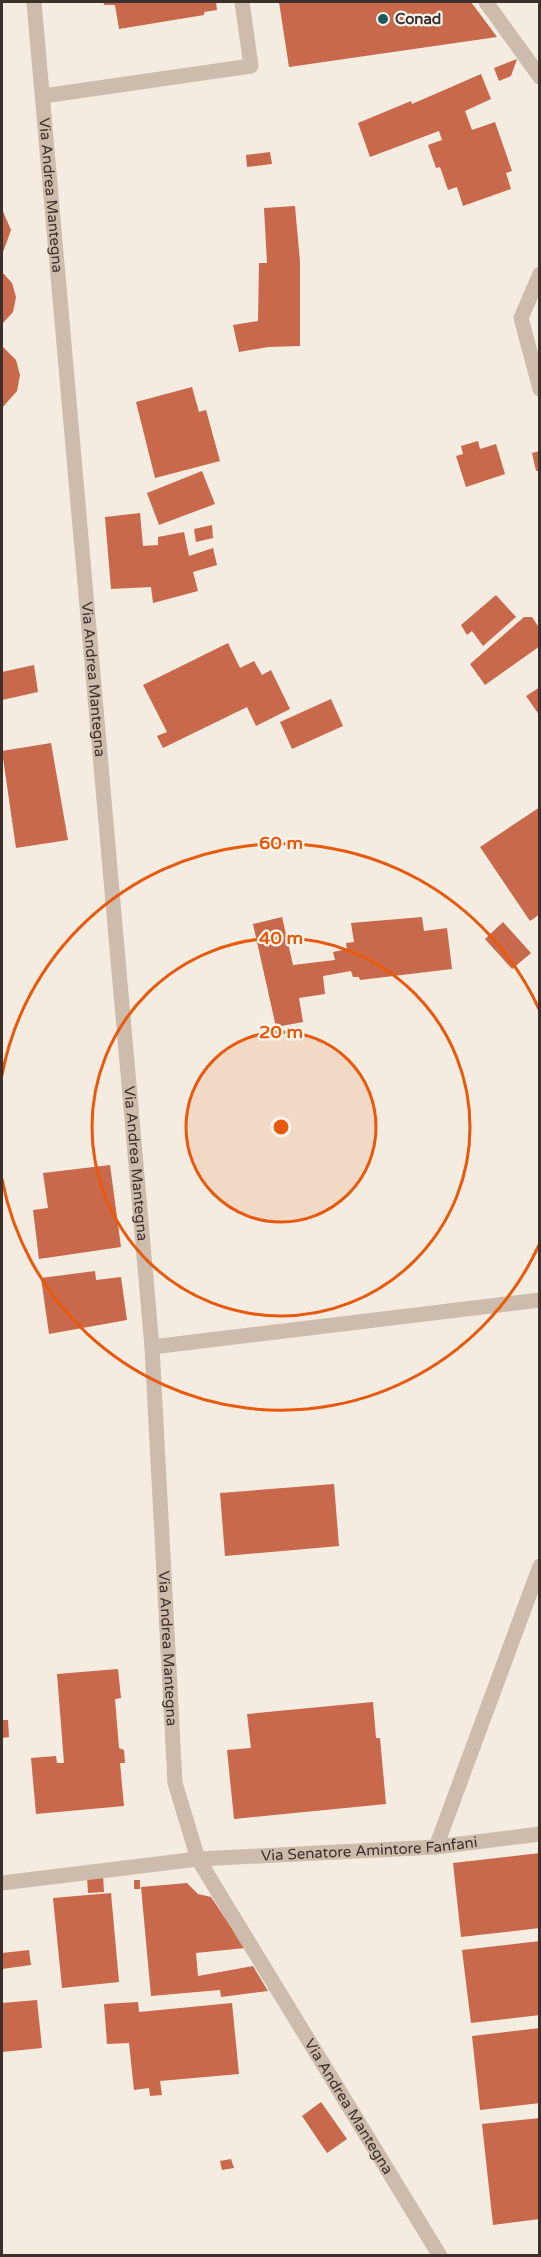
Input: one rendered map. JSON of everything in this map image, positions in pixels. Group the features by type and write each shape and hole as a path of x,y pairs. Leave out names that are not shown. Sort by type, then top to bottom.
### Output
{"street":[{"name":"Via Andrea Mantegna","path":"34,2 152,1347 175,1783 198,1858 440,2256"},
{"path":"43,96 251,66 242,2"},
{"path":"486,2 540,77"},
{"path":"540,274 521,318 540,388"},
{"path":"152,1347 540,1300"},
{"path":"436,1847 540,1566"},
{"name":"Via Senatore Amintore Fanfani","path":"2,1883 198,1858 436,1847 540,1833"}],"building":[{"path":"104,2 216,2 217,10 204,12 204,15 119,29 115,5 104,5"},
{"name":"Conad","path":"279,2 471,2 497,37 289,67"},
{"path":"517,59 511,76 499,81 494,68"},
{"path":"481,74 491,99 465,111 472,130 495,122 512,171 506,173 511,189 463,206 457,187 448,190 440,167 436,168 428,145 442,140 439,131 370,157 358,123 411,101 412,104"},
{"path":"270,152 272,164 247,167 246,155"},
{"path":"295,206 300,262 300,346 268,347 239,352 233,325 258,321 259,263 267,263 264,208"},
{"path":"2,209 11,230 2,255"},
{"path":"2,272 12,283 16,297 13,312 2,324"},
{"path":"2,346 16,360 20,375 17,391 2,408"},
{"path":"192,387 199,412 206,410 220,461 155,478 136,402"},
{"path":"478,441 480,449 496,444 505,474 466,487 456,456 463,454 461,446"},
{"path":"540,451 540,470 536,471 532,453"},
{"path":"202,471 215,504 159,525 147,493"},
{"path":"140,513 143,546 158,545 158,537 184,532 189,556 213,548 217,565 193,572 198,591 153,603 151,587 111,589 105,517"},
{"path":"212,525 213,538 196,542 194,529"},
{"path":"496,595 516,617 483,646 472,631 467,635 461,625"},
{"path":"524,617 532,617 540,629 540,646 485,685 470,664"},
{"path":"228,643 240,668 254,661 262,675 271,670 290,709 256,726 247,707 163,748 157,736 167,732 143,685"},
{"path":"34,665 38,692 2,700 2,672"},
{"path":"540,687 540,716 526,696"},
{"path":"331,699 343,726 292,749 280,722"},
{"path":"51,743 68,840 16,848 2,751"},
{"path":"540,807 540,914 530,921 480,847"},
{"path":"282,917 293,965 335,960 333,952 347,949 346,943 354,942 351,923 422,917 424,931 447,928 452,969 360,980 359,977 353,977 351,971 323,976 325,994 299,998 303,1022 276,1027 253,924"},
{"path":"503,922 531,953 512,969 485,939"},
{"path":"110,1165 121,1247 39,1259 33,1210 48,1208 43,1173"},
{"path":"95,1271 96,1280 121,1277 127,1320 49,1334 41,1278"},
{"path":"334,1484 339,1546 225,1556 220,1493"},
{"path":"118,1669 121,1698 115,1699 119,1748 124,1750 125,1763 120,1763 124,1806 36,1814 31,1758 56,1756 57,1763 64,1763 57,1674"},
{"path":"373,1702 376,1738 380,1738 386,1804 234,1819 227,1750 251,1748 247,1714"},
{"path":"2,1720 8,1720 9,1737 2,1738"},
{"path":"540,1853 540,1928 461,1937 453,1863"},
{"path":"103,1876 104,1892 88,1893 87,1877"},
{"path":"134,1880 140,1880 140,1889 134,1889"},
{"path":"187,1883 198,1894 211,1897 245,1948 196,1953 198,1976 253,1966 268,1991 221,1997 220,1990 151,1996 141,1887"},
{"path":"111,1893 119,1982 62,1988 53,1898"},
{"path":"540,1941 540,2015 471,2023 462,1950"},
{"path":"29,1950 31,1965 2,1969 2,1953"},
{"path":"37,2000 42,2048 2,2052 2,2003"},
{"path":"138,2002 139,2012 232,2003 239,2074 160,2081 162,2095 150,2096 149,2088 134,2090 129,2043 107,2044 104,2004"},
{"path":"540,2028 540,2103 480,2110 472,2036"},
{"path":"321,2102 347,2139 327,2153 302,2116"},
{"path":"540,2118 540,2219 493,2225 482,2124"},
{"path":"231,2159 234,2168 222,2170 220,2161"}],"place":[{"name":"Conad","path":"383,19"}]}
